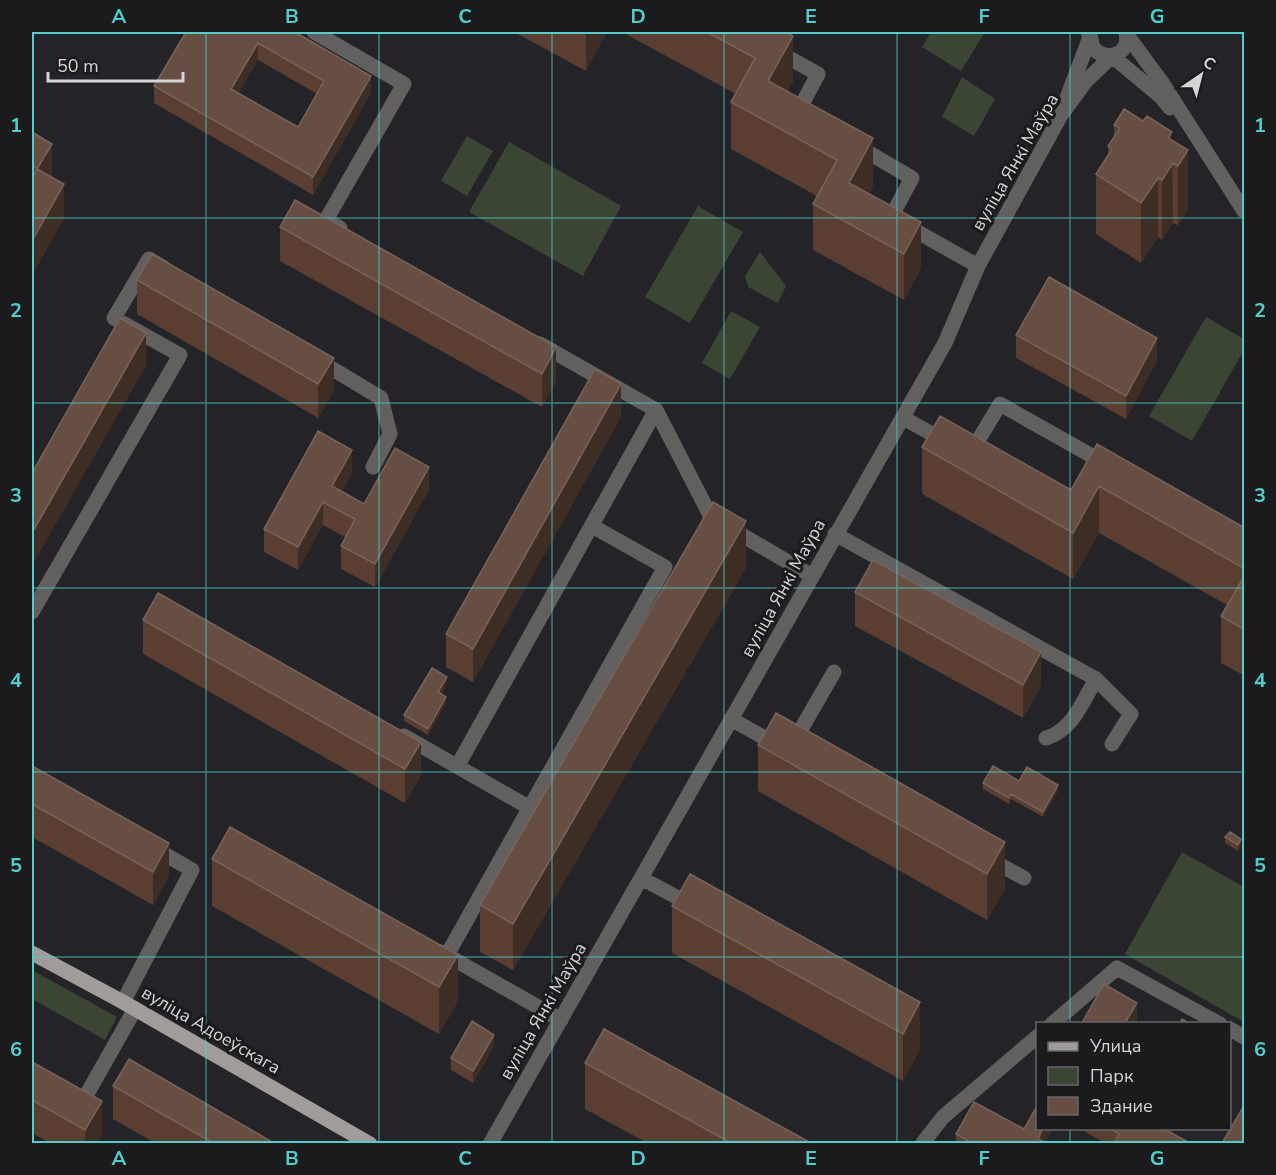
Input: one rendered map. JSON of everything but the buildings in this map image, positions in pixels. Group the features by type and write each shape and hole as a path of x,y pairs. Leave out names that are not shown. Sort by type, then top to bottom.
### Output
{"main road":[{"name":"вуліца Адоеўскага","path":"32,953 370,1143"}],"street":[{"path":"314,32 404,84 326,220 356,238"},
{"path":"741,32 818,74 798,112 819,124"},
{"path":"1090,33 1093,48 1097,53 1102,56 1112,56 1160,96 1204,150"},
{"path":"1061,115 1090,33"},
{"path":"1126,33 1163,84 1245,211"},
{"name":"вуліца Янкі Маўра","path":"490,1143 945,343 978,266 1061,115 1086,81 1125,47 1126,33"},
{"path":"839,136 912,178 891,217 978,266"},
{"path":"32,612 180,355 114,318 149,259 180,278"},
{"path":"531,338 656,410 711,517 812,576"},
{"path":"301,350 381,398 390,434 373,467"},
{"path":"903,418 974,457 1000,404 1095,464 1119,471"},
{"path":"458,765 656,410"},
{"path":"447,955 665,567 592,526"},
{"path":"835,534 1096,679 1131,714 1112,744"},
{"path":"731,719 793,754 834,672"},
{"path":"1046,738 1058,735 1069,724 1096,679"},
{"path":"387,726 530,808"},
{"path":"62,1089 83,1101 192,870 142,842"},
{"path":"973,850 1024,878"},
{"path":"641,878 704,912"},
{"path":"427,944 561,1020"},
{"path":"1054,1022 1117,968 1218,1022"},
{"path":"1231,1030 1245,1037"},
{"path":"922,1143 943,1117 1036,1038"}],"green space":[{"path":"931,32 985,32 961,71 922,47"},
{"path":"962,77 995,99 974,136 942,117"},
{"path":"467,136 493,151 467,196 441,181"},
{"path":"509,142 621,206 583,276 469,212"},
{"path":"698,206 743,232 690,323 645,297"},
{"path":"760,252 786,286 778,303 748,287 745,276"},
{"path":"731,311 760,327 730,379 702,363"},
{"path":"1206,317 1244,339 1244,350 1192,441 1149,416"},
{"path":"1182,852 1244,887 1244,1022 1125,954"},
{"path":"32,970 117,1017 105,1040 32,999"}]}
